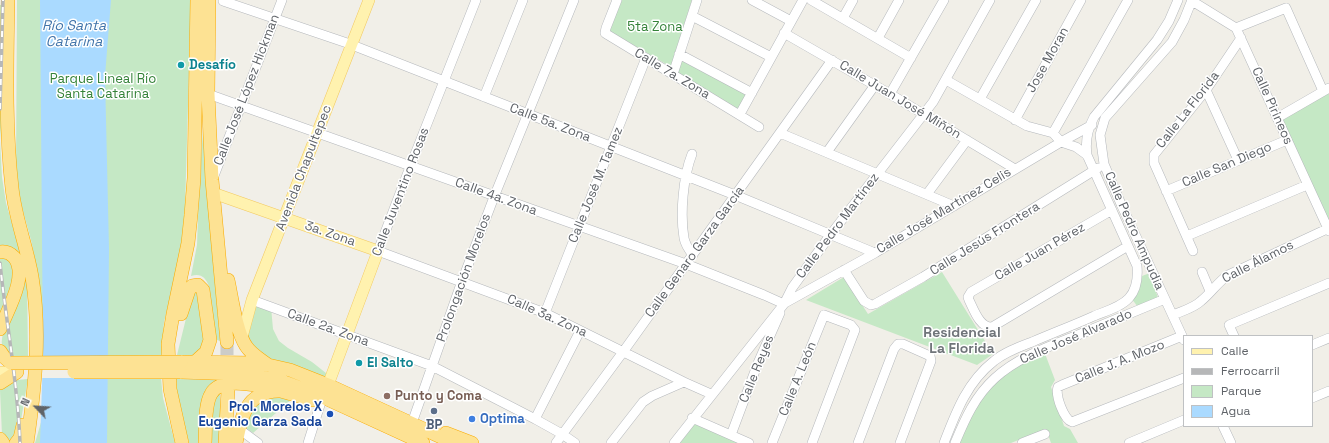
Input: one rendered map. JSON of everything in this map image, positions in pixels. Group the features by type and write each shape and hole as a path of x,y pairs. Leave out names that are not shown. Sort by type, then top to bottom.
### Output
{"highway":[{"path":"8,0 6,100 9,158 12,191 28,258 34,294 36,342 34,390 27,443"},
{"path":"182,443 170,389 168,356 169,334 188,243 191,215 194,178 197,0"},
{"path":"209,0 208,94 213,187 226,342"},
{"path":"218,239 242,337 250,350 268,365"},
{"path":"0,252 7,252 15,258 18,263 20,275 0,329"},
{"path":"170,389 178,326 189,290 195,284 203,290 210,335 206,352 195,362"},
{"path":"0,351 9,366"},
{"path":"180,367 195,362 268,365 290,370 328,384 412,423 424,440"},
{"path":"9,366 180,367 262,376 296,386 408,440 454,443"},
{"path":"0,382 9,366"},
{"path":"205,443 208,402 211,393 218,386 228,384 259,385 328,402"},
{"path":"16,443 20,438 28,406 34,390"},
{"path":"225,443 228,390"},
{"path":"236,443 244,411 252,401 264,393 270,391 280,391"},
{"path":"424,440 447,433 472,443"},
{"path":"0,439 3,443"}],"main road":[{"path":"350,44 364,0"},
{"name":"Avenida Chapultepec","path":"242,337 252,300 282,217 350,44 369,0"},
{"name":"3a. Zona","path":"213,187 282,217 378,251"},
{"name":"Calle Juventino Rosas","path":"328,384 378,251"},
{"path":"0,372 9,366"}],"street":[{"name":"Calle José López Hickman","path":"213,187 241,106 282,0"},
{"name":"Calle Juventino Rosas","path":"378,251 476,0"},
{"path":"484,97 523,0"},
{"name":"Prolongación Morelos","path":"412,423 462,281 494,197 574,0"},
{"name":"Calle 7a. Zona","path":"617,0 606,28 606,33 760,127"},
{"path":"673,74 697,0"},
{"path":"752,0 791,21"},
{"path":"740,114 803,0"},
{"path":"811,0 911,58"},
{"path":"843,18 853,0"},
{"path":"878,38 899,0"},
{"path":"890,94 944,0"},
{"name":"Calle Pedro Martínez","path":"674,443 692,418 784,304 796,283 831,234 924,114 946,80 990,0"},
{"path":"980,99 1036,0"},
{"name":"Jose Moran","path":"1015,120 1081,0"},
{"path":"1053,133 1128,0"},
{"path":"1089,127 1101,107 1157,40 1169,21 1178,0"},
{"path":"1106,118 1172,42 1184,20 1192,0 1236,28 1286,8 1326,89 1277,118"},
{"name":"Calle 5a. Zona","path":"223,1 350,44 686,175 875,253"},
{"path":"692,16 771,57"},
{"name":"Calle Pirineos","path":"1236,28 1307,185 1329,229"},
{"name":"Calle Juan José Miñón","path":"784,33 875,85 1015,169"},
{"name":"Calle La Florida","path":"1193,251 1154,163 1154,155 1206,90 1241,38"},
{"path":"679,54 752,93"},
{"name":"Calle José M. Tamez","path":"545,312 646,58"},
{"name":"Calle Genaro Garza García","path":"556,443 832,60"},
{"path":"946,80 1027,126 1053,133 1062,142 1076,147 1087,155"},
{"path":"827,152 875,85"},
{"path":"1206,90 1238,160"},
{"name":"Calle 4a. Zona","path":"208,94 494,197 686,264 784,304"},
{"name":"Calle José Martínez Celis","path":"784,304 875,253 1015,169 1106,118"},
{"name":"Calle Pedro Ampudia","path":"1106,118 1100,135 1104,164 1183,338"},
{"name":"Calle Pedro Ampudia","path":"1089,127 1087,137 1087,155 1134,258 1138,273 1134,291 1126,300"},
{"path":"780,133 954,206"},
{"path":"927,194 967,140"},
{"name":"Calle San Diego","path":"1166,191 1287,140"},
{"path":"692,154 687,166 683,203 684,238 692,255"},
{"name":"Calle Jesús Frontera","path":"844,270 864,301 871,305 875,304 923,277 1104,164"},
{"path":"1187,236 1307,185"},
{"name":"Calle Juan Pérez","path":"1112,210 971,292 968,297 970,303 982,324 992,326 1128,246"},
{"name":"Calle Álamos","path":"1173,315 1201,302 1218,282 1228,274 1329,229"},
{"name":"Calle 3a. Zona","path":"378,251 545,312 580,331 684,382 712,394"},
{"path":"1138,273 1151,269"},
{"path":"1202,272 1210,291"},
{"path":"1234,335 1229,324 1329,283"},
{"name":"Calle José Alvarado","path":"955,443 965,419 976,401 994,379 1006,369 1036,352 1165,299"},
{"name":"Calle 2a. Zona","path":"252,300 432,366 562,434 575,443"},
{"path":"1126,300 1133,313"},
{"name":"Calle José Alvarado","path":"944,443 958,408 970,386 980,373 996,359 1018,348 1108,310 1126,300"},
{"name":"Calle Reyes","path":"731,435 758,363 784,304"},
{"name":"Calle A. León","path":"772,443 824,315 851,325 855,330 812,443"},
{"path":"535,420 580,331"},
{"name":"Calle J. A. Mozo","path":"1183,338 1058,387 1056,393 1066,419 1069,422 1073,422 1183,378"},
{"path":"1313,345 1329,338"},
{"path":"858,443 894,349 898,344 903,344 930,356 931,361 900,443"},
{"path":"612,443 643,402 652,396 684,382"},
{"path":"1313,398 1329,391"},
{"path":"308,443 328,402"},
{"path":"692,418 749,443"},
{"path":"1129,443 1183,420"},
{"path":"1223,427 1231,443"},
{"path":"239,429 258,443"},
{"path":"1022,443 1045,434"}],"green space":[{"name":"Parque Lineal Río Santa Catarina","path":"17,0 191,0 184,243 164,322 162,346 161,378 163,398 175,443 35,443 44,412 45,377 36,265 31,240 18,193 16,168"},
{"name":"5ta Zona","path":"622,0 692,0 671,67 609,31"},
{"path":"0,5 6,5 4,89 0,140"},
{"path":"679,54 752,93 740,114 673,74"},
{"path":"1329,92 1329,225 1281,126 1283,117"},
{"path":"203,130 220,341 217,340 214,334 209,286 202,276 191,276 197,245"},
{"path":"0,140 2,177 6,203 21,254 14,250 0,248"},
{"path":"0,256 7,256 17,275 0,318"},
{"path":"942,272 993,354 977,365 806,300 844,277 868,314"},
{"path":"1150,273 1158,298 1138,307 1131,298 1142,276"},
{"path":"27,277 28,357 16,357 9,355 5,350 2,345 2,338 15,301"},
{"path":"193,290 199,290 205,339 198,353 192,356 177,355"},
{"path":"252,300 271,307 273,329 279,341 312,362 331,377 328,385 250,350 246,320"},
{"path":"1044,351 1055,380 1051,387 1064,426 1070,429 1078,443 1051,443 1046,429 1011,443 958,443 974,411 996,382 1014,367"},
{"path":"28,379 19,432 13,441 10,441 2,435 1,386 5,381"},
{"path":"176,379 218,380 209,387 201,443 189,443 178,402"},
{"path":"220,391 220,443 209,443 215,394"},
{"path":"273,395 291,400 253,433 246,428 244,424 251,406"},
{"path":"696,422 741,443 680,443"}],"water":[{"name":"Río Santa Catarina","path":"40,0 111,0 105,76 109,249 107,443 40,443 43,356"}],"pier":[{"path":"41,356 110,356 109,378 40,378"}],"tunnel":[{"path":"227,342 227,374"}],"railway":[{"path":"0,109 3,0"},
{"path":"0,263 19,420 20,443"}],"place":[{"name":"Desafío","path":"181,65"},
{"name":"El Salto","path":"359,363"},
{"name":"Punto y Coma","path":"387,396"},
{"name":"BP","path":"434,411"},
{"name":"Prol. Morelos X Eugenio Garza Sada","path":"330,414"},
{"name":"Optima","path":"472,419"}],"district":[{"name":"Residencial La Florida","path":"962,342"}]}
